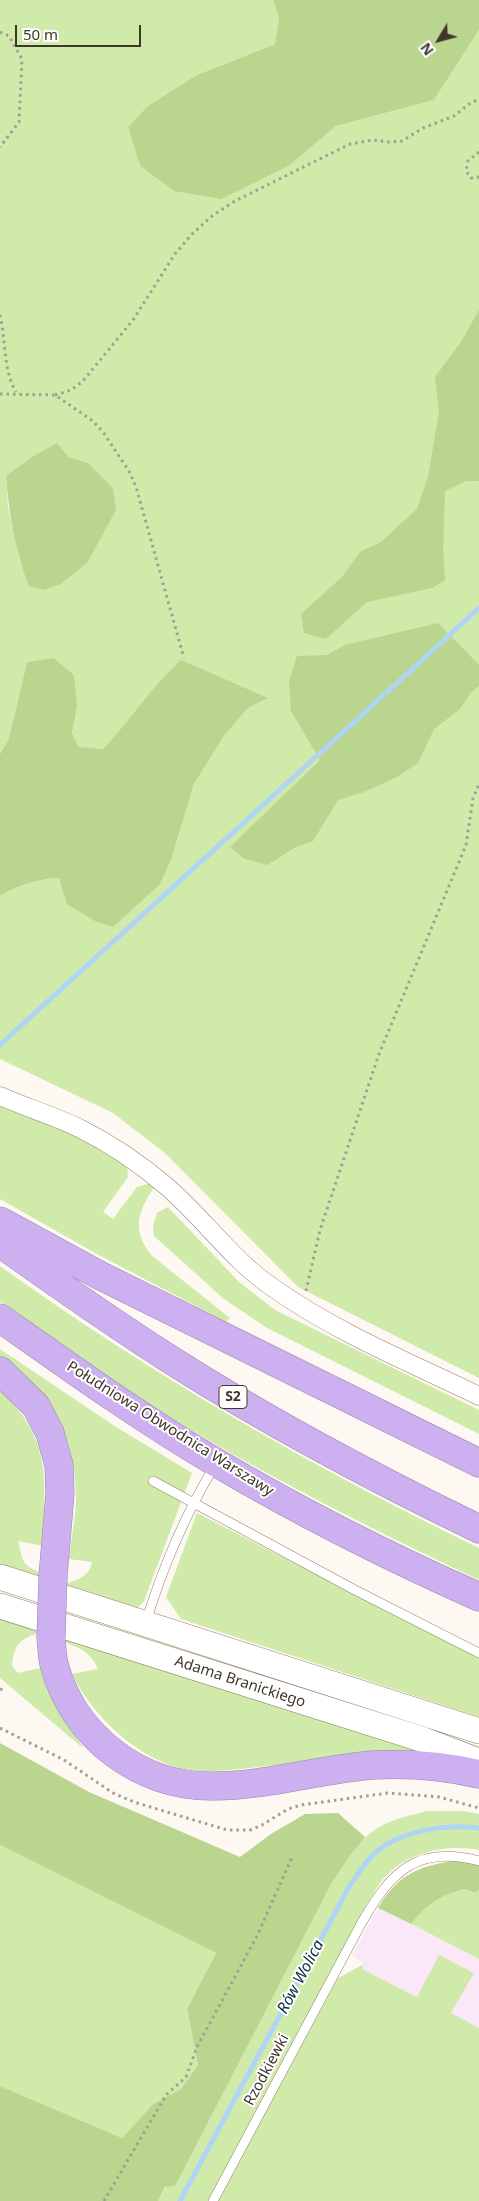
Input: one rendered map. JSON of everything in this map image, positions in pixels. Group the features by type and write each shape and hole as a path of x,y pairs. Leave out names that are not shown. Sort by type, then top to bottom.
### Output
{"highway":[{"path":"0,1221 101,1276 479,1464"},
{"name":"S2","path":"0,1243 103,1316 236,1399 362,1470 479,1529"},
{"name":"Południowa Obwodnica Warszawy","path":"0,1318 111,1396 216,1462 333,1528 479,1597"},
{"path":"0,1372 36,1406 50,1433 59,1465 59,1509 53,1576 51,1638 54,1663 68,1701 81,1721 105,1746 125,1761 152,1775 181,1784 212,1786 246,1784 397,1764 449,1768 479,1774"}],"main road":[{"name":"Adama Branickiego","path":"0,1577 479,1731"},
{"name":"Adama Branickiego","path":"0,1606 421,1739 479,1761"}],"street":[{"path":"0,1096 80,1129 119,1150 167,1186 244,1264 270,1286 301,1307 329,1324 479,1396"}],"lane":[{"path":"145,1624 164,1564 193,1501 216,1462"},
{"path":"153,1481 355,1590 479,1653"},
{"name":"Rzodkiewki","path":"213,2201 361,1924 384,1888 398,1872 414,1863 450,1855 479,1861"}],"path":[{"path":"0,32 9,36 22,59 19,122 0,147"},
{"path":"0,394 55,395 71,390 83,381 133,320 175,254 192,234 212,216 235,200 350,144 373,140 402,141 423,128 454,116 469,104 479,100"},
{"path":"479,152 468,161 466,171 471,178 479,177"},
{"path":"0,315 4,332 6,360 11,384 16,393"},
{"path":"55,395 93,422 103,432 128,470 136,487 184,658"},
{"path":"304,1299 320,1230 379,1054 466,845 473,798 479,784"},
{"path":"0,1689 5,1690"},
{"path":"104,2201 166,2095 186,2077 197,2047 257,1936 293,1855"}],"shaded area":[{"path":"378,1908 479,1959 479,2028 362,1969 364,1964 352,1955"}],"green space":[{"path":"0,0 273,0 279,18 275,44 197,75 128,127 140,166 174,191 290,165 336,126 434,100 479,30 479,1378 298,1287 165,1153 113,1113 0,1059 0,896 36,881 172,857 194,784 224,736 248,708 268,698 125,726 103,749 79,747 72,733 77,707 53,658 27,662 9,738 0,754","holes":["57,443 69,457 89,463 87,563 61,584 45,590 20,562 8,507 6,476 33,456"]},
{"path":"273,0 479,0 479,30 434,100 336,126 290,165 221,199 174,191 140,166 128,127 148,106 197,75 275,44 279,18"},
{"path":"479,310 479,481 466,481 445,491 443,551 445,580 432,588 367,602 326,639 304,633 301,614 342,577 360,552 381,542 417,509 428,477 439,412 435,377 461,342"},
{"path":"57,443 69,457 88,463 113,488 116,510 87,563 61,584 45,590 29,586 24,573 13,532 6,476 33,456"},
{"path":"438,623 479,665 479,686 472,691 460,709 434,729 418,763 397,777 364,792 338,800 313,841 296,847 267,865 243,858 230,847 320,760 291,711 289,681 297,656 327,655 345,645"},
{"path":"53,658 74,675 77,707 72,733 79,747 103,749 160,681 181,660 268,698 248,708 224,736 194,784 172,857 160,884 113,927 95,921 67,904 59,878 28,883 0,896 0,754 9,738 27,662"},
{"path":"0,1103 92,1142 127,1167 128,1177 103,1212 113,1219 137,1187 151,1183 155,1186 144,1204 139,1220 141,1237 145,1246 151,1255 230,1318 226,1322 95,1253 0,1199"},
{"path":"168,1207 239,1282 275,1310 479,1410 479,1434 267,1328 224,1299 154,1236 153,1225 157,1213"},
{"path":"0,1266 115,1344 233,1417 355,1485 479,1548 479,1580 354,1519 232,1454 113,1382 0,1301"},
{"path":"0,1349 113,1425 192,1473 144,1601 136,1610 66,1589 67,1583 86,1574 92,1562 69,1559 76,1497 75,1474 71,1453 65,1434 47,1401 34,1386 0,1358"},
{"path":"0,1390 17,1408 29,1426 42,1462 45,1501 43,1546 18,1541 23,1561 29,1567 40,1572 39,1580 0,1566"},
{"path":"197,1513 479,1658 479,1717 181,1619 166,1597"},
{"path":"0,1617 36,1629 37,1634 26,1638 18,1645 12,1666 18,1673 40,1668 59,1712 84,1749 0,1678"},
{"path":"65,1636 427,1752 367,1755 225,1770 200,1771 180,1768 161,1761 124,1739 94,1708 72,1674 98,1669 85,1652 66,1643"},
{"path":"0,1743 89,1792 240,1857 271,1834 305,1814 338,1813 365,1837 331,1884 175,2186 165,2187 158,2201 0,2201 0,2086 122,2138 153,2104 181,2089 198,2065 187,2009 216,1953 0,1845"},
{"path":"426,1811 464,1811 479,1814 479,1850 456,1848 420,1854 399,1865 386,1875 367,1904 208,2201 158,2201 331,1884 348,1858 360,1842 376,1829 395,1820"},
{"path":"0,1845 216,1953 187,2009 198,2065 181,2089 153,2104 122,2138 0,2086"},
{"path":"459,1860 479,1865 479,1890 475,1893 465,1889 442,1897 423,1911 411,1924 378,1908 394,1886 412,1873 422,1868"},
{"path":"465,1889 475,1893 479,1890 479,1959 411,1924 435,1901"},
{"path":"439,1955 474,1973 451,2013 479,2028 479,2201 217,2201 338,1978 364,1964 362,1969 417,1997"}],"waterway":[{"path":"0,1045 479,608"},
{"name":"Rów Wolica","path":"180,2201 349,1887 367,1861 392,1841 420,1831 451,1827 479,1828"}]}
